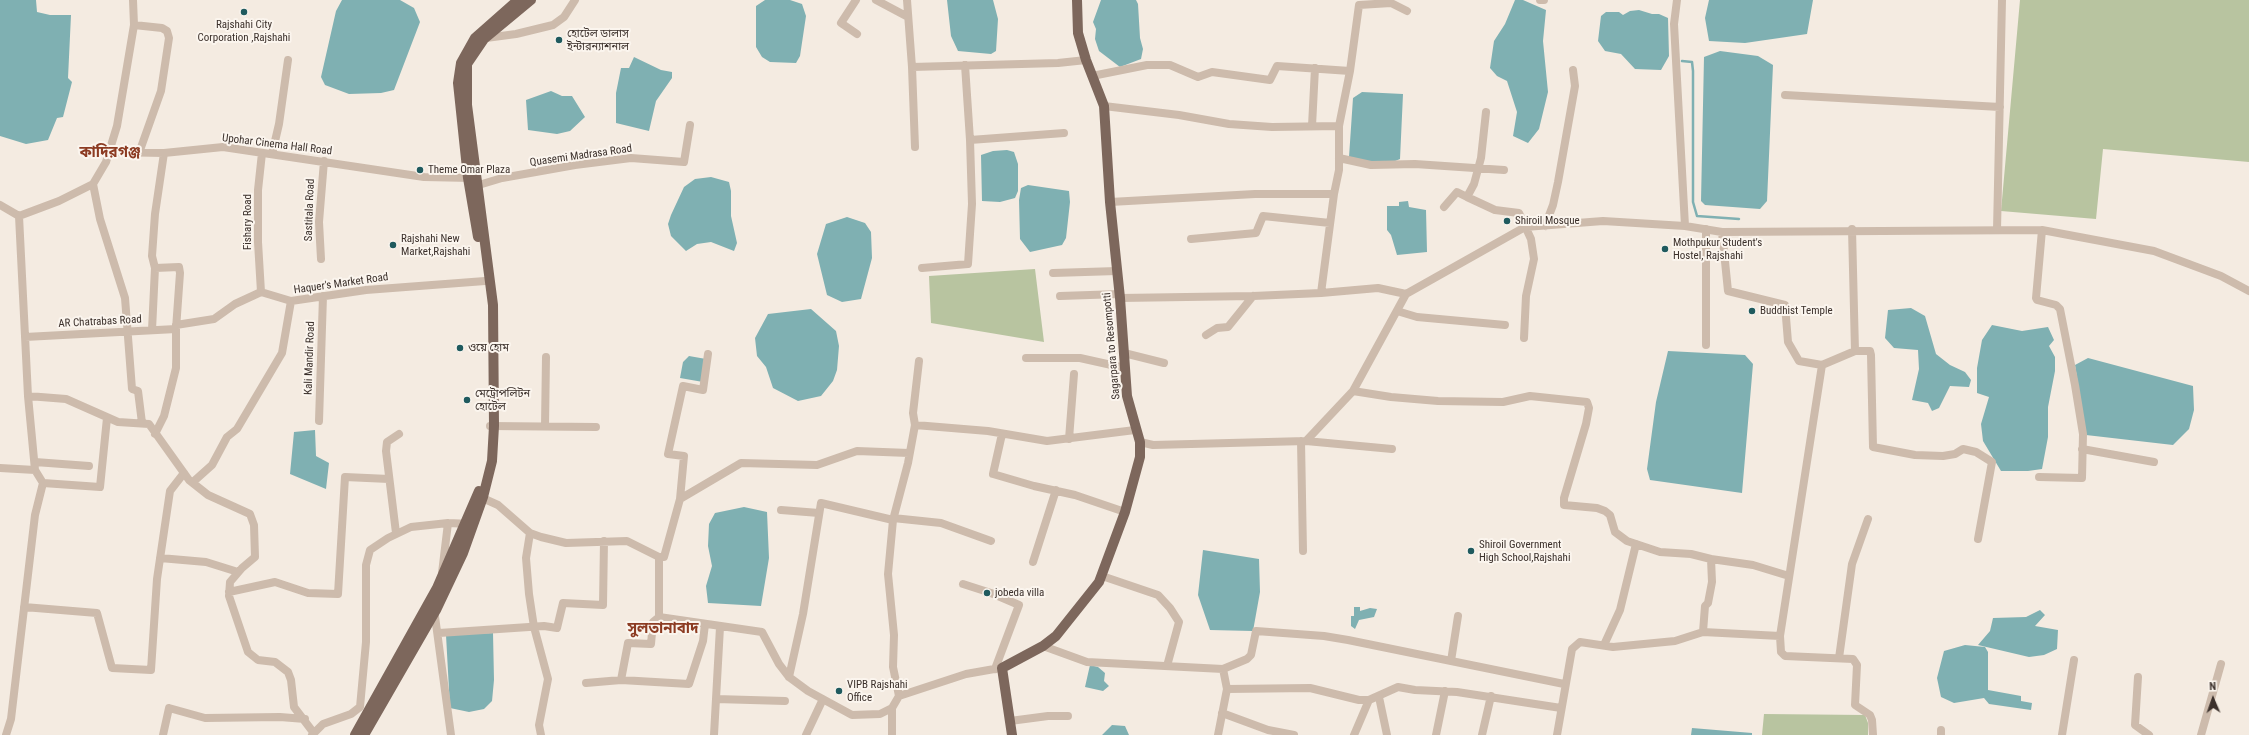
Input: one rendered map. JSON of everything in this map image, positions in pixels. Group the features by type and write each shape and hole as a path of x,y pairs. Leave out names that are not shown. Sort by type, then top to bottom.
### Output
{"main road":[{"path":"492,426 489,306 458,83 461,63 480,38 518,0"},
{"path":"480,38 531,0"},
{"name":"Sagarpara to Resompotti","path":"998,668 1043,646 1056,636 1102,576 1125,512 1140,457 1140,442 1135,430 1127,396 1120,296 1110,202 1104,106 1086,60 1078,33 1077,0"},
{"path":"354,735 363,711 432,607 441,576 469,524 480,496 488,460 492,426 493,305 472,182"},
{"path":"369,732 432,607 463,553 469,524"},
{"path":"998,668 1012,735"}],"street":[{"path":"19,216 59,201 93,184 106,162 117,126 134,25 133,0"},
{"path":"480,38 516,34 553,25 564,17 575,0"},
{"path":"856,0 842,22 857,34"},
{"path":"876,0 908,17"},
{"path":"907,0 912,67 915,147"},
{"path":"1677,0 1674,24 1685,226"},
{"path":"1996,230 2002,0"},
{"path":"1321,293 1334,194 1339,170 1339,126 1350,71 1359,5 1390,2 1407,11"},
{"path":"134,25 162,28 167,30 169,38 161,92 139,154"},
{"path":"272,154 279,124 288,60"},
{"path":"912,67 1058,63 1086,60"},
{"path":"922,268 968,264 972,204 970,140 965,65"},
{"path":"1092,76 1147,65 1170,65 1198,77 1212,72 1270,80 1276,66 1350,71"},
{"path":"1312,126 1315,68"},
{"path":"1545,226 1553,205 1562,162 1575,86 1573,70"},
{"path":"1785,95 2000,107"},
{"path":"1104,106 1179,115 1229,124 1272,127 1339,126"},
{"path":"1467,198 1478,169 1486,112"},
{"name":"Quasemi Madrasa Road","path":"472,182 575,165 631,158 684,162 690,125"},
{"path":"970,140 1064,133"},
{"name":"Upohar Cinema Hall Road","path":"110,152 139,154 164,153 223,147 424,177 472,182"},
{"path":"152,330 155,268 152,256 155,214 164,153"},
{"name":"Fishary Road","path":"261,292 258,190 262,153"},
{"path":"1339,158 1371,164 1415,164 1504,170"},
{"name":"Sastitala Road","path":"321,259 319,222 324,161"},
{"path":"93,184 100,219 125,298 132,389 138,391 142,423"},
{"path":"1444,207 1457,192 1495,210 1519,213 1531,239 1534,259 1526,296 1524,338"},
{"path":"1110,202 1255,194 1334,194"},
{"path":"0,205 19,216"},
{"path":"6,735 11,719 35,515 43,483 35,466 28,396 19,216"},
{"path":"1190,238 1256,233 1263,216 1330,223"},
{"path":"1303,551 1303,441 1353,391 1406,294 1525,227 1603,221 1685,226 1722,232 2042,230 2154,251 2220,276 2249,291"},
{"path":"1706,229 1706,345"},
{"path":"1852,230 1855,351"},
{"path":"2039,477 2082,478 2082,434 2075,385 2060,309 2036,298 2042,230"},
{"path":"1722,232 1728,291 1786,305 1788,342 1799,361 1822,365 1855,351 1870,351 1873,447 1915,455 1943,456 1956,454 1963,449 1976,452 1992,462 1978,540"},
{"path":"155,268 179,267 180,273 176,327 176,368 164,416 155,434"},
{"path":"1053,273 1117,271"},
{"name":"Haquer's Market Road","path":"192,482 212,465 227,437 237,429 282,353 291,301 366,290 485,281"},
{"path":"1060,296 1253,296 1321,293 1378,288 1406,294"},
{"path":"261,292 291,301"},
{"name":"AR Chatrabas Road","path":"25,337 128,332 176,327 214,319 235,304 261,292"},
{"name":"Kali Mandir Road","path":"319,421 323,296"},
{"path":"1206,335 1217,328 1228,327 1253,296"},
{"path":"1397,311 1417,317 1505,325"},
{"path":"1124,353 1164,363"},
{"path":"480,496 498,505 530,533 566,543 627,541 659,557 664,557 680,499 684,456 668,454 683,386 703,390 708,354"},
{"path":"545,426 546,357"},
{"path":"1026,358 1080,358 1125,368"},
{"path":"892,735 892,708 899,696 894,667 894,635 888,574 893,519 915,425 913,412 919,361"},
{"path":"1822,365 1780,636 1781,652 1785,656 1853,659 1857,665 1855,705 1870,715 1872,720 1872,735"},
{"path":"1069,439 1074,374"},
{"path":"1353,391 1391,397 1438,401 1502,402 1530,396 1587,402 1589,408 1586,424 1564,498 1564,504 1597,508 1605,511 1610,515 1615,532 1627,541 1660,552 1691,554 1711,560 1726,560 1753,565 1789,576"},
{"path":"28,396 66,399 118,422 150,424 155,434 192,482 208,495 250,514 254,525 255,557 238,572 230,582 229,592 248,652 258,660 275,662 288,672 291,680 294,707 305,719 313,733 323,724 363,711"},
{"path":"43,483 100,487 107,418"},
{"path":"915,425 1002,434 1047,441 1135,430"},
{"path":"492,426 596,427"},
{"path":"396,534 389,479 387,442 399,434"},
{"path":"1002,434 993,474 1034,486 1056,490 1125,512"},
{"path":"1140,442 1153,445 1303,441 1392,449"},
{"path":"2082,449 2154,462"},
{"path":"680,499 741,463 818,465 858,451 909,454"},
{"path":"0,468 35,466 89,466"},
{"path":"24,608 97,613 112,668 151,670 156,579 170,491 184,473"},
{"path":"229,592 275,582 308,592 338,594 345,477 389,479"},
{"path":"1033,562 1056,490"},
{"path":"789,677 803,614 821,503 893,519 941,523 991,541"},
{"path":"781,510 819,513"},
{"path":"1839,658 1852,564 1868,519"},
{"path":"441,576 448,523"},
{"path":"369,732 363,711 366,642 366,564 370,550 411,526 448,523 469,524"},
{"path":"530,533 526,558 534,627 548,678 539,725 541,735"},
{"path":"439,633 534,627 557,628 563,603 603,605 604,541"},
{"path":"1604,645 1620,610 1636,544"},
{"path":"621,680 628,643 651,644 653,622 659,616 659,557"},
{"path":"160,558 206,562 238,572"},
{"path":"1703,632 1705,606 1708,602 1712,582 1711,560"},
{"path":"1102,576 1158,595 1170,608 1179,622 1168,666"},
{"path":"899,696 966,674 998,668 1019,606 991,592 963,584"},
{"path":"432,607 439,633 451,735"},
{"path":"659,616 720,627 762,632 779,664 789,677 808,691 852,715 880,714 892,708"},
{"path":"1451,661 1458,616"},
{"path":"586,683 621,680 690,684 703,640 705,624"},
{"path":"714,735 720,627"},
{"path":"1043,646 1087,662 1223,669 1248,659 1251,655 1256,631 1324,636 1564,684"},
{"path":"1557,735 1564,684 1572,649 1580,642 1613,647 1675,641 1703,632 1780,636"},
{"path":"2062,735 2074,660"},
{"path":"2201,735 2221,664"},
{"path":"1218,735 1227,688 1223,669"},
{"path":"2138,677 2135,725 2149,735"},
{"path":"1227,688 1310,688 1358,700 1369,700 1379,697 1398,687 1415,690 1445,691 1491,696 1561,708"},
{"path":"1436,735 1445,691"},
{"path":"1482,735 1491,696"},
{"path":"1379,697 1387,735"},
{"path":"716,699 785,701"},
{"path":"806,735 823,699"},
{"path":"1354,735 1369,700"},
{"path":"163,735 169,708 205,718 280,717 305,719"},
{"path":"1222,713 1268,730 1294,735"},
{"path":"1010,721 1048,716 1068,716"}],"green space":[{"path":"2020,0 2249,0 2249,162 2103,149 2096,219 2001,211"},
{"path":"1035,269 1044,342 931,323 929,276"},
{"path":"1764,714 1865,715 1868,723 1868,735 1762,735"}],"water":[{"path":"0,0 36,0 37,12 50,15 71,15 68,78 72,82 63,117 57,118 48,140 26,144 0,136"},
{"path":"342,0 400,0 414,8 420,22 394,90 381,93 349,94 325,85 321,77 336,11"},
{"path":"765,0 790,0 802,4 806,16 800,56 796,63 770,62 762,57 756,47 756,6"},
{"path":"947,0 993,0 998,19 996,51 991,54 958,51 951,36"},
{"path":"1101,0 1136,0 1138,4 1140,38 1143,49 1141,59 1120,67 1099,51 1095,39 1096,29 1093,22"},
{"path":"1515,0 1523,0 1546,10 1543,41 1548,92 1539,129 1528,143 1513,136 1517,112 1507,81 1497,76 1490,68 1494,41 1505,24"},
{"path":"1709,0 1813,0 1807,34 1745,43 1709,41 1705,18"},
{"path":"1639,10 1652,14 1659,14 1668,18 1669,56 1661,70 1635,69 1621,54 1605,51 1598,41 1601,16 1606,12 1619,12 1623,15 1630,11"},
{"path":"1720,51 1758,56 1773,65 1767,201 1760,209 1705,205 1701,201 1704,57"},
{"path":"634,57 661,70 672,72 672,78 656,101 649,131 616,123 616,93 621,68 629,68"},
{"path":"551,91 562,96 572,96 585,117 570,131 557,134 528,130 526,100"},
{"path":"1362,92 1403,94 1400,159 1388,164 1356,161 1349,157 1353,98"},
{"path":"1007,150 1014,152 1018,164 1018,191 1015,198 1000,202 982,201 981,155 993,151"},
{"path":"711,177 729,182 731,191 731,216 737,243 734,251 711,242 697,244 686,251 671,236 668,224 671,215 684,187 695,179"},
{"path":"1028,185 1069,191 1070,202 1066,238 1062,245 1030,252 1020,239 1019,200 1021,188"},
{"path":"1408,201 1409,207 1426,210 1427,252 1397,255 1391,235 1387,230 1387,206 1399,206 1399,202"},
{"path":"847,217 865,223 871,232 872,258 861,299 842,302 827,295 817,254 826,224"},
{"path":"1911,308 1925,316 1936,354 1950,365 1965,372 1971,380 1969,387 1950,386 1939,408 1932,411 1928,403 1912,400 1919,369 1918,350 1894,348 1885,338 1888,310"},
{"path":"811,309 836,331 839,346 837,370 833,381 821,396 798,401 773,388 766,367 757,356 755,338 768,314"},
{"path":"1992,325 2022,331 2048,327 2054,340 2049,346 2055,357 2055,371 2048,407 2048,437 2042,469 2028,471 2001,471 1983,441 1981,424 1989,397 1977,393 1977,368 1982,340"},
{"path":"1668,351 1745,355 1753,364 1742,493 1650,480 1647,469 1656,402"},
{"path":"689,356 706,359 703,382 680,378 683,362"},
{"path":"2088,358 2193,386 2194,410 2189,429 2173,445 2086,435 2075,365"},
{"path":"315,430 316,456 329,463 326,489 290,474 294,432"},
{"path":"744,507 767,512 769,558 761,606 708,603 706,586 712,566 708,546 709,524 715,513"},
{"path":"1203,550 1259,559 1260,592 1253,631 1210,630 1198,595"},
{"path":"1354,607 1360,607 1360,611 1370,608 1377,609 1374,617 1359,620 1355,629 1351,626 1351,616 1354,616"},
{"path":"2040,610 2045,615 2035,626 2058,630 2057,649 2044,655 2029,657 1978,645 1990,631 1993,618 2026,617"},
{"path":"493,633 494,680 492,701 484,709 469,712 450,708 446,635"},
{"path":"1965,645 1985,647 1988,652 1988,690 2021,696 2021,701 2032,703 2031,710 1989,704 1984,698 1954,703 1941,697 1937,678 1944,651"},
{"path":"1090,665 1098,667 1105,673 1104,681 1109,686 1103,691 1085,687"},
{"path":"1112,725 1125,726 1129,735 1102,735"},
{"path":"1692,728 1752,733 1752,735 1691,735"}],"waterway":[{"path":"1682,61 1692,62 1693,71 1693,202 1697,216 1739,219"}],"place":[{"name":"Rajshahi City Corporation ,Rajshahi","path":"244,12"},
{"name":"হোটেল ডালাস ইন্টারন্যাশনাল","path":"559,40"},
{"name":"Theme Omar Plaza","path":"420,170"},
{"name":"Shiroil Mosque","path":"1507,221"},
{"name":"Rajshahi New Market,Rajshahi","path":"393,245"},
{"name":"Mothpukur Student's Hostel, Rajshahi","path":"1665,249"},
{"name":"Buddhist Temple","path":"1752,311"},
{"name":"ওয়ে হোম","path":"460,348"},
{"name":"মেট্রোপলিটন হোটেল","path":"467,400"},
{"name":"Shiroil Government High School,Rajshahi","path":"1471,551"},
{"name":"jobeda villa","path":"987,593"},
{"name":"VIPB Rajshahi Office","path":"839,691"}],"district":[{"name":"কাদিরগঞ্জ","path":"110,153"},
{"name":"সুলতানাবাদ","path":"663,629"}]}
